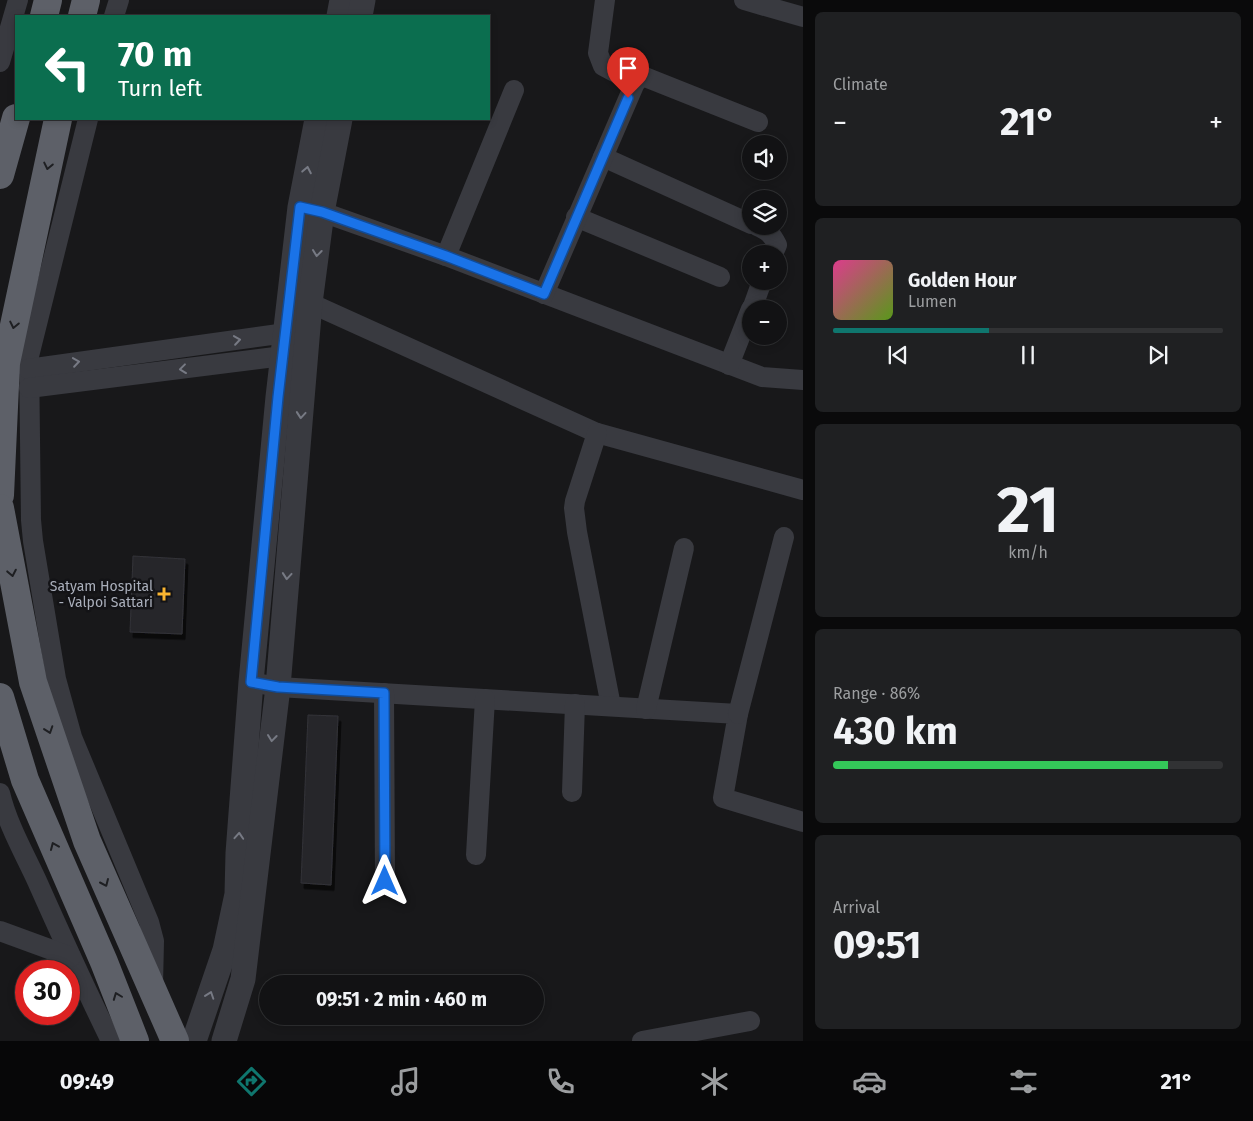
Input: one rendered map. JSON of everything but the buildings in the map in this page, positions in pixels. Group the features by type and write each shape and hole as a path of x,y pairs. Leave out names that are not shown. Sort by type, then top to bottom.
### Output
{"highway":[{"path":"44,15 48,0"},
{"path":"82,15 86,0"},
{"path":"0,175 15,120"},
{"path":"0,495 6,363 58,120"},
{"path":"0,508 33,682 87,840 175,1041"},
{"path":"0,697 25,780 104,962 135,1041"}],"street":[{"path":"0,62 18,0"},
{"path":"114,15 119,0"},
{"path":"339,15 342,0"},
{"path":"360,15 363,0"},
{"path":"605,0 598,53 603,66 635,83"},
{"path":"744,0 803,18"},
{"path":"544,294 576,217 635,83 639,78 645,77 758,122"},
{"path":"446,256 514,90"},
{"path":"88,120 29,356 32,534 56,679 72,737 149,922 154,941 153,992"},
{"path":"224,1041 243,979 278,687 300,302 311,209 317,120"},
{"path":"311,209 340,120"},
{"path":"602,158 742,220"},
{"path":"311,209 446,256 762,378 803,380"},
{"path":"576,217 720,277"},
{"path":"194,1041 225,950 237,894 238,853 251,682 284,344 300,302"},
{"path":"300,302 597,434 803,490"},
{"path":"729,365 742,332"},
{"path":"28,378 284,344"},
{"path":"597,434 574,508 611,706"},
{"path":"784,537 738,714 723,798 803,822"},
{"path":"646,709 684,548"},
{"path":"251,682 278,687 738,714"},
{"path":"384,693 385,881"},
{"path":"476,855 485,699"},
{"path":"572,792 575,704"},
{"path":"0,793 2,803 20,844 111,1041"},
{"path":"0,834 20,844"},
{"path":"0,931 71,957"},
{"path":"642,1041 750,1021"}],"place":[{"name":"Satyam Hospital - Valpoi Sattari","path":"164,594"}],"route":[{"path":"385,881 384,693 278,687 251,682 278,397 300,207 322,212 446,256 544,294 628,98"}]}
